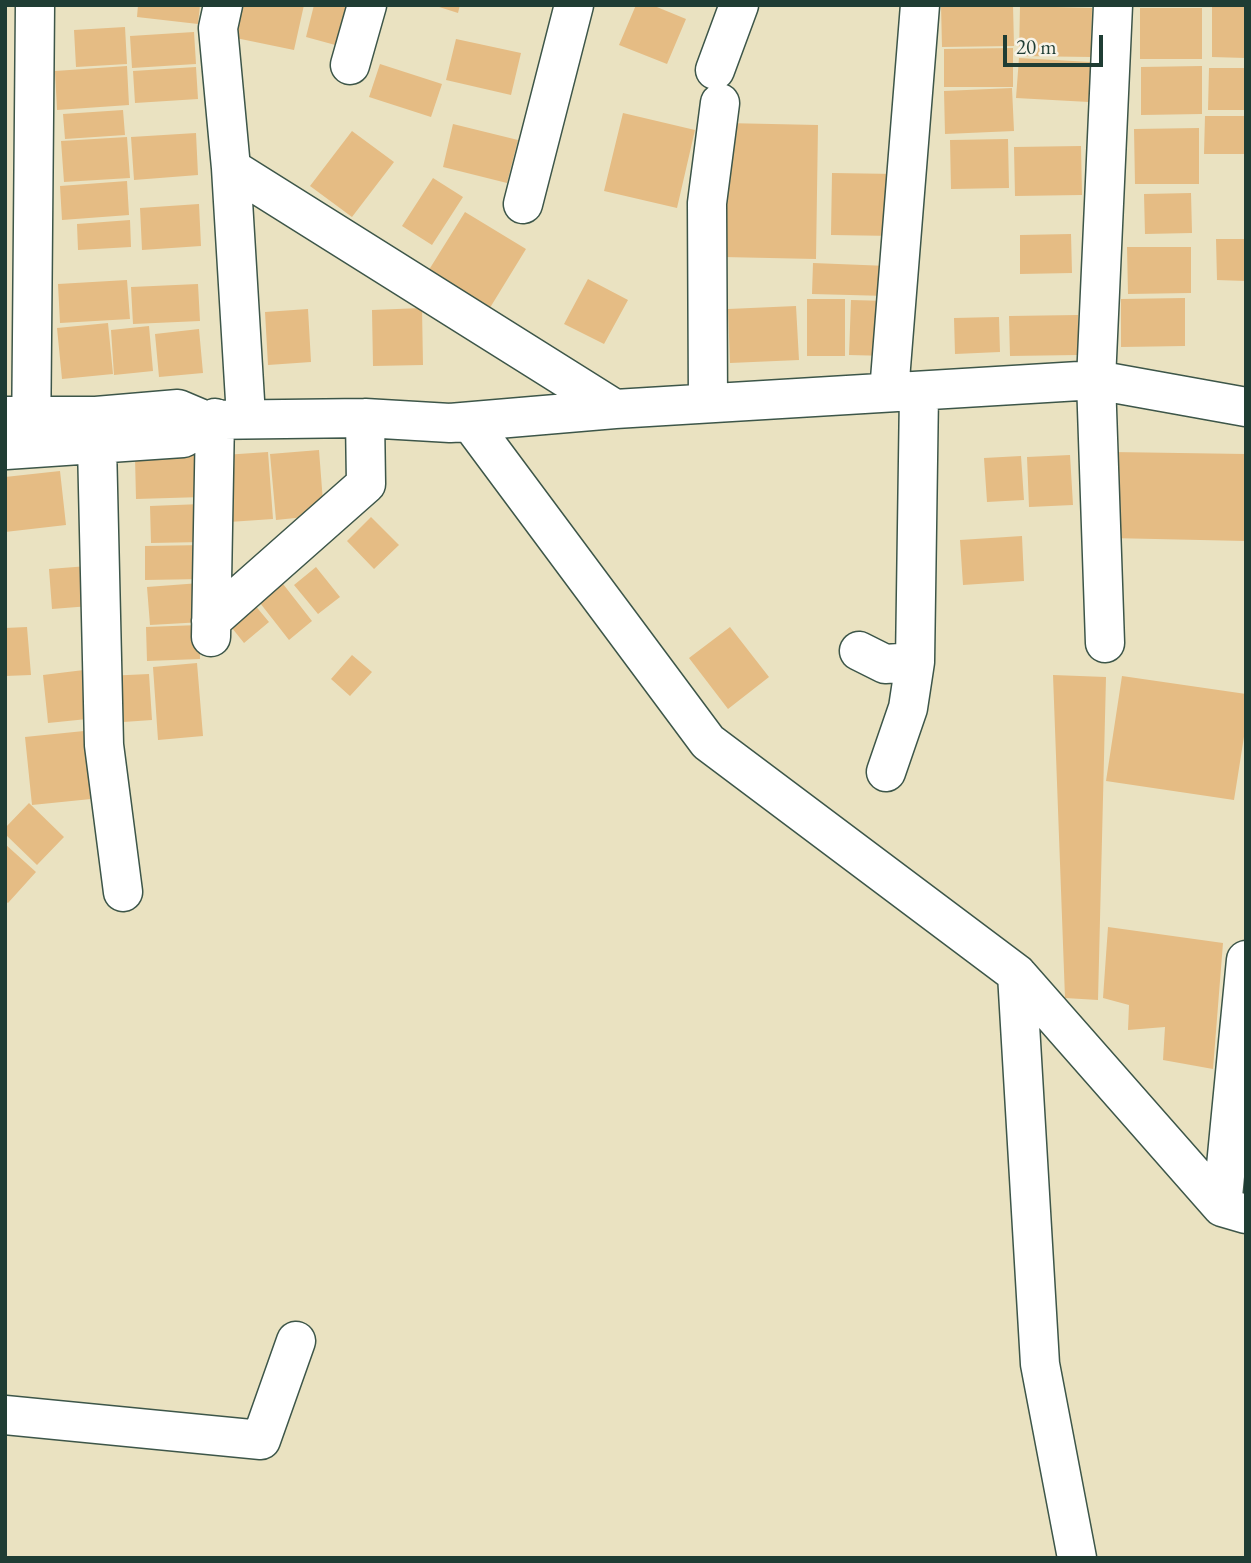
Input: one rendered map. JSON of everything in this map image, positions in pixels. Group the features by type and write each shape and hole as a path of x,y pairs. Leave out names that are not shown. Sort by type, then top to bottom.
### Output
{"street":[{"path":"223,5 218,28 231,168 211,632 366,484 365,418"},
{"path":"350,65 367,5"},
{"path":"523,204 574,5"},
{"path":"708,403 708,203 718,86 739,5"},
{"path":"886,772 908,708 915,662 904,393 920,5"},
{"path":"1105,643 1096,380 1113,5"},
{"path":"18,433 24,9"},
{"path":"231,168 615,409"},
{"path":"450,423 615,409 1096,380 1246,407"},
{"path":"18,433 96,416 178,409 221,418 365,418 470,422 708,743 1017,974 1234,1211"},
{"path":"18,433 97,444 183,438 221,418"},
{"path":"97,444 104,745 123,892"},
{"path":"859,651 885,664 915,662"},
{"path":"1234,1211 1246,960"},
{"path":"1017,974 1040,1364 1077,1558"},
{"path":"5,1415 261,1440 296,1341"}],"building":[{"path":"138,5 200,5 198,24 137,17"},
{"path":"238,5 304,5 294,50 231,37"},
{"path":"314,5 350,5 339,46 306,37"},
{"path":"433,5 460,5 458,13"},
{"path":"636,5 652,5 686,19 667,64 619,45"},
{"path":"941,5 1013,5 1014,46 942,47"},
{"path":"1020,6 1092,8 1091,57 1019,56"},
{"path":"1212,7 1246,7 1246,58 1212,57"},
{"path":"1140,8 1202,8 1202,59 1140,59"},
{"path":"125,27 127,64 76,67 74,30"},
{"path":"194,32 196,64 132,68 130,36"},
{"path":"456,39 521,53 511,95 446,80"},
{"path":"1013,48 1013,87 944,87 944,49"},
{"path":"1019,58 1091,62 1089,102 1016,98"},
{"path":"380,64 442,84 431,117 369,97"},
{"path":"127,66 129,105 57,110 55,71"},
{"path":"1202,66 1202,114 1141,115 1141,67"},
{"path":"196,67 198,99 135,103 133,71"},
{"path":"1209,68 1246,68 1246,110 1208,110"},
{"path":"1012,88 1014,131 945,134 944,91"},
{"path":"123,110 125,135 65,139 63,114"},
{"path":"623,113 695,130 677,208 604,191"},
{"path":"1205,116 1246,116 1246,154 1204,154"},
{"path":"725,123 818,125 816,259 723,257"},
{"path":"453,124 518,140 507,183 443,167"},
{"path":"1199,128 1199,184 1135,184 1134,129"},
{"path":"352,131 394,162 352,217 310,186"},
{"path":"196,133 198,175 134,180 131,137"},
{"path":"127,137 130,178 64,182 61,141"},
{"path":"1008,139 1009,188 951,189 950,140"},
{"path":"1081,146 1082,195 1015,196 1014,147"},
{"path":"832,173 897,174 895,236 831,235"},
{"path":"433,178 463,197 432,245 402,226"},
{"path":"127,181 129,215 62,220 60,186"},
{"path":"1191,193 1192,233 1145,234 1144,194"},
{"path":"199,204 201,246 142,250 140,208"},
{"path":"465,212 526,249 488,311 427,273"},
{"path":"130,220 131,247 78,250 77,224"},
{"path":"1071,234 1072,273 1020,274 1020,235"},
{"path":"1216,239 1246,239 1246,281 1217,280"},
{"path":"1127,247 1191,247 1191,293 1128,294"},
{"path":"813,263 888,266 887,296 812,294"},
{"path":"588,279 628,300 604,344 564,324"},
{"path":"127,280 130,319 60,323 58,284"},
{"path":"198,284 200,321 133,324 131,287"},
{"path":"1185,298 1185,346 1121,347 1121,299"},
{"path":"807,299 845,299 845,356 807,356"},
{"path":"851,300 889,301 888,356 849,355"},
{"path":"796,306 799,360 730,363 728,309"},
{"path":"422,308 423,365 373,366 372,310"},
{"path":"308,309 311,362 268,365 265,312"},
{"path":"1078,315 1078,355 1010,356 1009,316"},
{"path":"999,317 1000,352 955,354 954,318"},
{"path":"108,323 113,374 62,379 57,328"},
{"path":"149,326 153,371 114,375 111,330"},
{"path":"199,329 203,373 159,377 155,334"},
{"path":"319,450 324,515 276,520 270,454"},
{"path":"268,452 273,519 229,522 224,455"},
{"path":"1112,452 1246,454 1246,541 1110,538"},
{"path":"202,455 203,497 136,499 135,457"},
{"path":"1070,455 1073,505 1029,507 1027,457"},
{"path":"1021,456 1024,500 987,502 984,458"},
{"path":"60,471 66,525 5,532 5,477"},
{"path":"202,504 203,542 151,543 150,506"},
{"path":"371,517 399,545 374,569 347,541"},
{"path":"1022,536 1024,581 963,585 960,540"},
{"path":"205,545 205,579 145,580 145,546"},
{"path":"88,566 90,606 52,609 49,569"},
{"path":"316,567 340,597 318,614 294,585"},
{"path":"276,575 312,621 289,640 253,594"},
{"path":"200,583 203,622 150,625 147,587"},
{"path":"249,598 269,622 244,643 224,618"},
{"path":"199,625 200,659 147,661 146,627"},
{"path":"27,627 31,675 5,676 5,628"},
{"path":"730,627 769,677 728,709 689,658"},
{"path":"352,655 372,672 350,696 331,679"},
{"path":"197,663 203,736 158,740 153,667"},
{"path":"92,669 97,718 48,723 43,675"},
{"path":"149,674 152,720 109,723 106,676"},
{"path":"1053,675 1106,677 1098,1000 1065,998"},
{"path":"1122,676 1246,694 1246,724 1234,800 1106,781"},
{"path":"84,731 91,799 32,805 25,737"},
{"path":"29,803 64,837 37,865 5,834 5,828"},
{"path":"5,844 36,872 8,903 5,901"},
{"path":"1108,927 1223,943 1213,1069 1163,1060 1165,1027 1128,1030 1129,1005 1103,998"}]}
